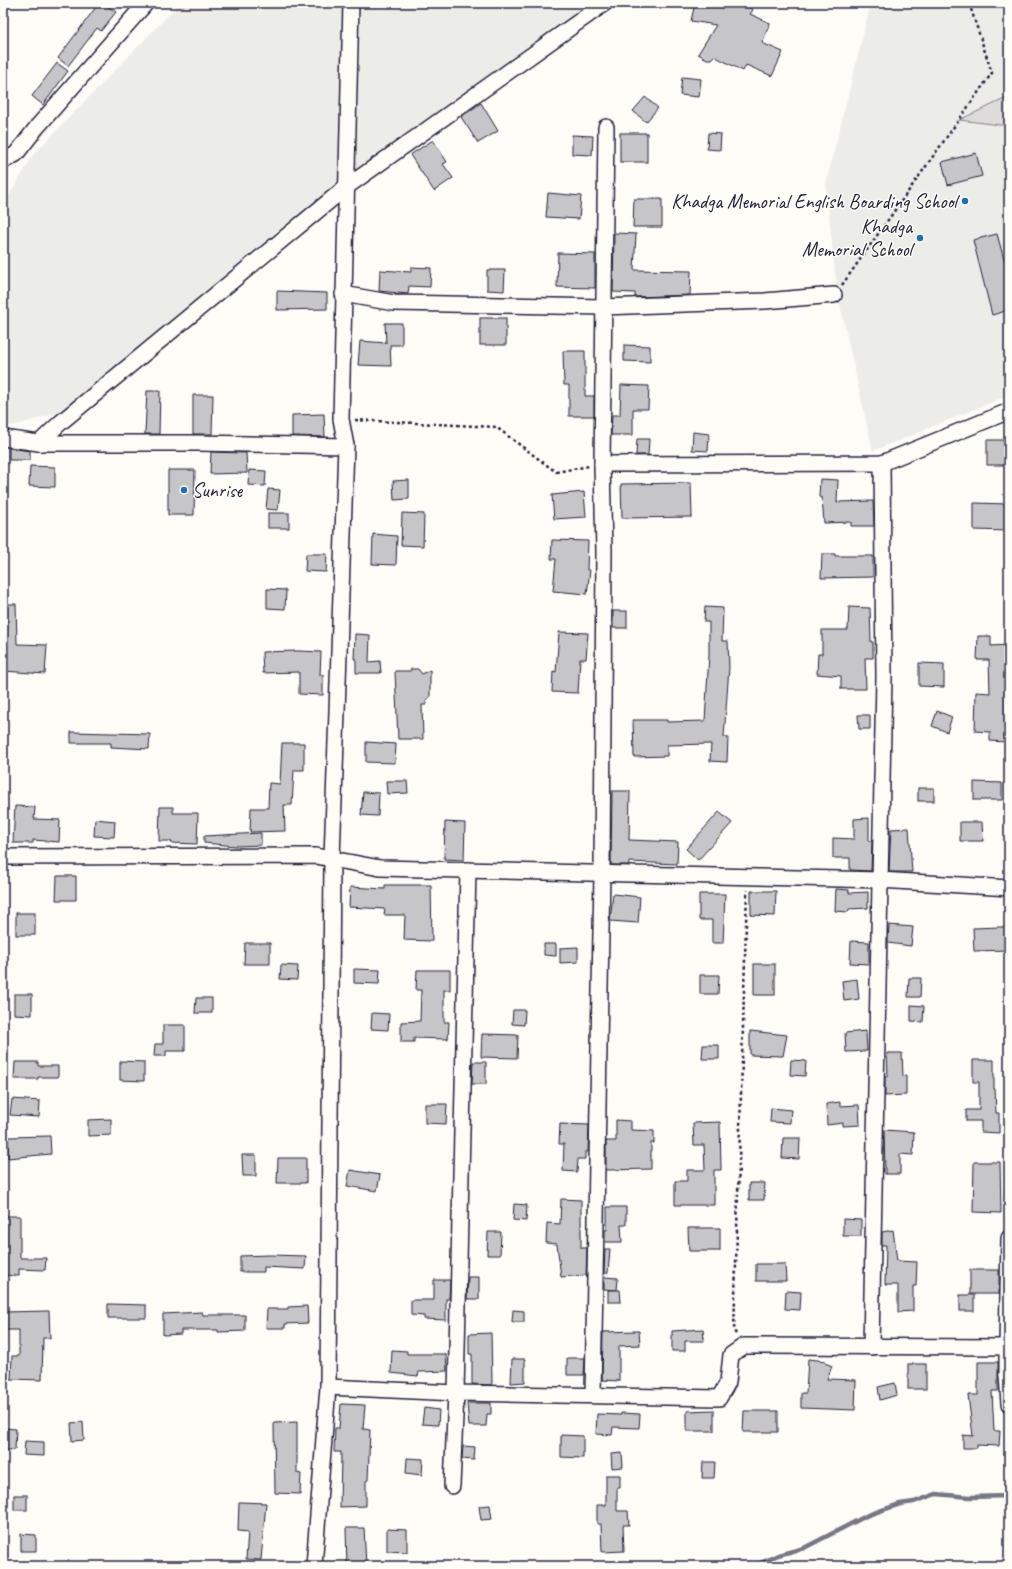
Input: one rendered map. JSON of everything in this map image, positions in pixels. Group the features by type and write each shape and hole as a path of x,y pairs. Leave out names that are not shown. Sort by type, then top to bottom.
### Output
{"street":[{"path":"3,161 16,154 37,127 146,3"},
{"path":"314,1566 328,1387 332,859 346,446 341,419 345,188 351,3"},
{"path":"39,443 60,422 345,188 605,3"},
{"path":"593,1395 602,873 604,551 602,464 606,127"},
{"path":"343,294 394,303 603,307 765,301 834,296"},
{"path":"602,464 882,463 1009,410"},
{"path":"3,438 39,443 197,443 346,446"},
{"path":"871,1347 884,677 882,463"},
{"path":"3,856 316,856 380,868 880,880 1009,888"},
{"path":"452,1486 456,1393 468,870"},
{"path":"1009,1238 1007,1347 1009,1404"},
{"path":"328,1387 456,1393 719,1398 728,1382 731,1355 744,1346 1007,1347"}],"path":[{"path":"834,296 992,73 969,3"},
{"path":"341,419 496,428 556,472 602,464"},
{"path":"744,1346 734,1331 748,877"}],"shaded area":[{"path":"180,3 598,3 278,230 73,408 17,425 3,426 3,206 33,155"},
{"name":"Khadga Memorial School","path":"871,3 1009,3 1009,395 873,451 837,292 826,184"},
{"path":"1009,97 1009,126 959,120"}],"building":[{"path":"99,3 103,3 116,12 101,31 97,28 68,66 58,58"},
{"path":"695,3 743,3 753,10 750,14 770,23 762,43 783,52 772,76 746,65 743,71 714,56 711,59 707,59 698,54 716,25 691,21"},
{"path":"57,63 68,71 43,105 32,96"},
{"path":"682,77 701,79 699,97 680,95"},
{"path":"645,97 658,108 646,122 633,111"},
{"path":"481,103 498,131 478,143 461,117"},
{"path":"620,133 647,133 647,162 620,162"},
{"path":"708,133 721,134 720,150 707,149"},
{"path":"572,135 593,136 592,155 572,154"},
{"path":"433,140 447,162 443,164 453,178 434,191 410,155"},
{"path":"976,153 982,176 948,185 942,162"},
{"path":"548,193 581,196 579,219 546,217"},
{"path":"634,199 662,199 662,227 633,227"},
{"path":"614,233 636,234 634,270 691,271 690,295 635,297 635,293 613,292"},
{"path":"997,234 1009,278 1009,310 992,315 973,240"},
{"path":"558,253 595,254 595,288 557,287"},
{"path":"411,267 431,268 430,287 409,286 408,294 379,291 380,270 411,272"},
{"path":"487,270 505,270 504,291 487,290"},
{"path":"277,291 327,293 327,309 277,310"},
{"path":"480,318 506,318 506,345 480,345"},
{"path":"385,323 402,323 402,345 390,345 391,366 358,365 360,341 386,343"},
{"path":"624,345 650,346 650,362 624,361"},
{"path":"563,351 585,351 585,396 594,396 594,416 569,416 569,385 564,385"},
{"path":"621,385 649,386 648,409 633,409 633,435 611,435 612,415 620,415"},
{"path":"147,391 160,391 159,434 145,434"},
{"path":"193,395 213,395 212,434 193,434"},
{"path":"324,414 325,437 292,436 292,415"},
{"path":"693,432 709,434 708,451 692,450"},
{"path":"637,439 649,439 648,455 636,455"},
{"path":"987,440 1008,440 1009,465 987,465"},
{"path":"9,448 30,451 30,460 9,460"},
{"path":"211,452 246,453 247,473 210,474"},
{"path":"30,466 55,467 55,487 29,486"},
{"path":"168,470 195,470 194,515 168,515"},
{"path":"249,470 266,471 265,486 248,485"},
{"path":"820,479 838,480 837,502 873,501 874,526 851,526 851,522 824,523 822,498 819,497"},
{"path":"409,480 409,499 394,500 393,481"},
{"path":"691,483 692,517 622,518 621,484"},
{"path":"268,489 280,490 278,510 266,509"},
{"path":"584,492 586,517 554,519 552,495"},
{"path":"974,503 1009,504 1009,531 974,530"},
{"path":"268,513 289,513 289,528 268,528"},
{"path":"402,513 424,514 423,546 401,545"},
{"path":"373,534 397,536 396,565 372,564"},
{"path":"552,540 588,541 587,570 590,570 587,594 553,591 556,559 551,559"},
{"path":"306,554 327,554 326,572 305,571"},
{"path":"822,554 835,554 835,556 873,556 873,577 821,578"},
{"path":"267,589 286,590 285,609 267,608"},
{"path":"3,604 16,604 17,644 47,645 45,674 4,671 7,625 3,625"},
{"path":"705,607 723,608 722,641 728,641 729,667 724,737 728,737 727,762 710,761 711,744 667,745 667,756 634,757 633,720 667,720 667,722 705,721 709,655 709,622 704,622"},
{"path":"849,607 870,608 873,658 865,658 866,689 841,689 841,676 817,674 818,654 822,654 822,630 848,630"},
{"path":"613,611 627,611 627,628 613,628"},
{"path":"559,632 588,633 586,659 580,659 578,693 552,692 553,671 556,672"},
{"path":"355,634 370,635 369,662 380,661 381,673 356,673 356,659 354,659"},
{"path":"978,636 991,636 991,646 1009,645 1006,742 990,741 990,732 975,731 976,692 990,693 989,660 977,660"},
{"path":"262,652 321,652 320,675 323,675 323,695 299,694 299,672 263,673"},
{"path":"919,663 944,664 944,687 919,686"},
{"path":"411,669 418,669 422,674 430,670 430,697 426,700 426,705 422,705 423,739 398,739 395,671 410,671"},
{"path":"937,711 952,717 947,732 932,726"},
{"path":"858,715 870,715 870,729 859,729"},
{"path":"71,732 150,734 149,749 111,747 111,743 71,743"},
{"path":"366,742 396,744 395,763 366,762"},
{"path":"282,743 304,743 304,770 294,770 292,805 284,805 285,831 250,832 251,808 268,808 269,783 280,784"},
{"path":"386,781 407,781 408,793 387,794"},
{"path":"974,782 1002,783 1002,800 974,800"},
{"path":"918,788 934,788 934,801 918,801"},
{"path":"612,791 630,791 629,840 678,842 677,864 629,862 629,865 611,865"},
{"path":"363,792 379,793 378,816 361,815"},
{"path":"15,806 35,807 34,819 60,820 59,842 33,840 33,843 13,843"},
{"path":"160,807 173,807 173,813 198,813 197,844 159,841"},
{"path":"719,812 732,823 698,860 686,849"},
{"path":"869,818 869,841 872,841 871,871 850,870 850,858 833,858 833,838 854,839 854,819"},
{"path":"95,819 115,821 114,837 94,836"},
{"path":"445,822 465,823 464,860 444,859"},
{"path":"960,822 982,822 983,841 960,841"},
{"path":"909,828 912,872 889,872 891,829"},
{"path":"261,833 261,845 236,846 204,843 204,836"},
{"path":"57,876 76,876 76,900 56,900"},
{"path":"385,885 431,885 432,941 404,940 405,915 384,915 385,909 349,907 350,887 385,889"},
{"path":"836,889 849,890 849,893 868,892 868,908 849,909 848,912 835,911"},
{"path":"751,891 776,891 775,916 751,915"},
{"path":"613,894 640,897 638,923 610,921"},
{"path":"699,894 725,894 723,943 712,943 712,920 699,920"},
{"path":"16,913 35,913 35,935 16,935"},
{"path":"889,925 913,927 911,946 888,943"},
{"path":"1009,927 1009,950 974,951 973,928"},
{"path":"851,941 869,942 869,964 850,963"},
{"path":"245,943 270,943 270,964 244,964"},
{"path":"544,944 556,944 556,956 544,955"},
{"path":"578,947 578,962 560,963 560,948"},
{"path":"754,964 775,964 775,995 754,995"},
{"path":"281,965 298,966 297,980 280,979"},
{"path":"354,969 380,970 379,984 354,983"},
{"path":"417,970 450,970 450,990 444,990 444,1022 449,1022 448,1039 414,1038 414,1042 401,1042 401,1022 420,1021 421,990 416,990"},
{"path":"700,975 719,975 718,994 700,994"},
{"path":"909,978 921,978 920,997 908,997"},
{"path":"857,979 859,999 844,1001 842,981"},
{"path":"14,994 32,994 32,1015 14,1014"},
{"path":"196,998 212,998 212,1013 195,1013"},
{"path":"911,1005 924,1006 923,1022 911,1021"},
{"path":"513,1010 525,1010 524,1025 512,1024"},
{"path":"372,1013 389,1014 388,1030 371,1029"},
{"path":"163,1025 185,1025 185,1051 166,1051 166,1056 154,1056 155,1044 163,1044"},
{"path":"750,1031 787,1035 783,1056 750,1055"},
{"path":"866,1031 867,1051 846,1052 845,1033"},
{"path":"482,1034 518,1035 517,1058 481,1057"},
{"path":"703,1045 719,1045 719,1059 702,1059"},
{"path":"887,1053 902,1053 903,1076 906,1075 906,1095 885,1096 885,1077 888,1076"},
{"path":"791,1060 806,1061 805,1076 790,1075"},
{"path":"973,1060 994,1060 994,1089 996,1113 999,1113 999,1133 981,1132 981,1121 966,1121 966,1110 979,1110 979,1082 973,1082"},
{"path":"120,1061 144,1062 144,1081 120,1080"},
{"path":"15,1062 38,1062 38,1066 58,1066 58,1077 14,1079"},
{"path":"473,1062 486,1062 486,1084 472,1084"},
{"path":"12,1099 40,1101 39,1117 10,1115"},
{"path":"840,1102 840,1106 859,1105 860,1125 843,1126 843,1123 827,1125 826,1104"},
{"path":"425,1104 447,1104 446,1124 425,1123"},
{"path":"771,1108 791,1110 790,1123 770,1122"},
{"path":"111,1119 111,1135 88,1136 88,1120"},
{"path":"616,1120 631,1121 631,1130 654,1131 654,1143 651,1143 651,1169 606,1170 606,1141 616,1141"},
{"path":"720,1122 721,1170 714,1170 714,1205 675,1205 675,1181 687,1181 687,1170 705,1170 704,1145 694,1145 693,1123"},
{"path":"560,1124 589,1125 588,1152 585,1152 585,1159 578,1159 577,1172 563,1171 564,1144 559,1144"},
{"path":"884,1130 914,1132 913,1155 900,1154 900,1174 885,1174"},
{"path":"50,1136 51,1154 8,1158 8,1137"},
{"path":"783,1138 800,1138 799,1159 782,1158"},
{"path":"242,1155 256,1155 256,1176 243,1176"},
{"path":"278,1158 306,1158 306,1183 277,1183"},
{"path":"974,1162 1000,1162 1001,1213 973,1212"},
{"path":"350,1170 380,1175 377,1191 347,1186"},
{"path":"749,1183 765,1183 764,1200 749,1200"},
{"path":"561,1199 581,1200 581,1248 587,1248 586,1275 561,1277 557,1244 546,1243 547,1223 560,1224"},
{"path":"514,1204 527,1205 526,1221 513,1220"},
{"path":"607,1207 626,1207 626,1225 621,1225 622,1242 605,1242 605,1230 607,1230"},
{"path":"3,1216 20,1216 20,1258 46,1258 45,1270 19,1269 19,1276 3,1275"},
{"path":"843,1219 861,1220 861,1236 843,1236"},
{"path":"688,1228 720,1228 720,1251 689,1251"},
{"path":"893,1230 897,1261 917,1262 916,1286 913,1286 913,1311 898,1312 898,1285 885,1285 886,1245 882,1245 882,1232"},
{"path":"488,1232 501,1232 500,1255 487,1255"},
{"path":"605,1249 610,1249 608,1273 604,1273"},
{"path":"240,1256 306,1256 305,1269 264,1267 264,1272 240,1272"},
{"path":"756,1264 785,1264 786,1281 756,1281"},
{"path":"970,1270 999,1270 999,1294 970,1294"},
{"path":"468,1277 479,1277 479,1299 467,1299"},
{"path":"604,1277 618,1278 617,1290 604,1289"},
{"path":"434,1280 450,1280 449,1299 446,1299 446,1320 424,1319 424,1316 411,1315 411,1300 434,1300"},
{"path":"608,1290 620,1290 621,1302 608,1302"},
{"path":"786,1291 801,1292 800,1310 785,1309"},
{"path":"960,1295 974,1295 974,1311 960,1311"},
{"path":"108,1304 146,1305 146,1318 108,1318"},
{"path":"307,1306 308,1323 285,1324 285,1328 266,1328 267,1309 288,1309 288,1307"},
{"path":"513,1310 524,1311 524,1322 512,1322"},
{"path":"49,1311 50,1338 43,1338 42,1380 11,1379 12,1356 19,1356 19,1330 3,1330 3,1312"},
{"path":"202,1312 203,1315 245,1315 245,1331 218,1332 218,1330 181,1330 181,1334 163,1335 163,1314"},
{"path":"703,1329 704,1341 685,1341 685,1351 672,1351 672,1331"},
{"path":"639,1331 640,1345 619,1346 619,1381 602,1380 603,1332"},
{"path":"491,1333 492,1383 491,1385 472,1384 472,1354 469,1354 469,1334"},
{"path":"392,1350 407,1351 407,1354 446,1354 447,1371 419,1372 418,1376 391,1373"},
{"path":"567,1358 585,1358 584,1375 567,1375"},
{"path":"512,1359 525,1359 525,1382 511,1383"},
{"path":"808,1359 826,1361 825,1363 832,1366 827,1379 856,1380 855,1410 801,1408 801,1393 806,1393"},
{"path":"978,1362 998,1362 998,1391 992,1391 994,1431 1000,1431 999,1446 977,1445 977,1448 963,1448 963,1435 973,1436 968,1395 978,1395"},
{"path":"908,1364 926,1364 926,1389 908,1389"},
{"path":"895,1383 897,1395 880,1400 878,1387"},
{"path":"467,1403 491,1403 491,1414 487,1414 486,1426 469,1426"},
{"path":"341,1404 365,1405 363,1429 370,1430 368,1480 366,1481 366,1506 340,1507 341,1452 334,1452 335,1428 339,1428"},
{"path":"424,1408 439,1410 438,1425 422,1424"},
{"path":"714,1410 714,1431 687,1431 687,1411"},
{"path":"744,1411 778,1411 778,1432 743,1432"},
{"path":"621,1413 640,1414 639,1428 613,1427 612,1435 596,1434 597,1414 621,1415"},
{"path":"83,1422 84,1440 72,1441 71,1423"},
{"path":"297,1422 297,1473 301,1474 300,1494 275,1493 274,1423"},
{"path":"3,1428 16,1429 15,1450 3,1450"},
{"path":"561,1435 583,1436 583,1458 561,1457"},
{"path":"25,1441 44,1442 44,1456 24,1455"},
{"path":"463,1446 475,1447 474,1460 462,1459"},
{"path":"622,1453 623,1467 612,1468 611,1454"},
{"path":"407,1458 423,1459 422,1475 406,1473"},
{"path":"703,1462 715,1462 714,1478 702,1478"},
{"path":"606,1475 620,1475 620,1487 617,1487 617,1511 628,1511 629,1525 623,1525 624,1551 602,1552 601,1524 597,1524 597,1505 606,1505"},
{"path":"14,1495 27,1495 27,1510 14,1510"},
{"path":"239,1502 266,1503 261,1560 246,1559 248,1532 238,1531"},
{"path":"490,1505 492,1519 481,1520 479,1506"},
{"path":"346,1528 364,1528 366,1566 347,1566"},
{"path":"387,1529 407,1530 407,1552 387,1551"},
{"path":"21,1534 36,1535 36,1551 21,1551"}],"waterway":[{"path":"754,1566 778,1555 804,1548 868,1515 936,1494 970,1497 1009,1496"}],"place":[{"name":"Khadga Memorial English Boarding School","path":"965,201"},
{"name":"Khadga Memorial School","path":"920,238"},
{"name":"Sunrise","path":"184,490"}]}
